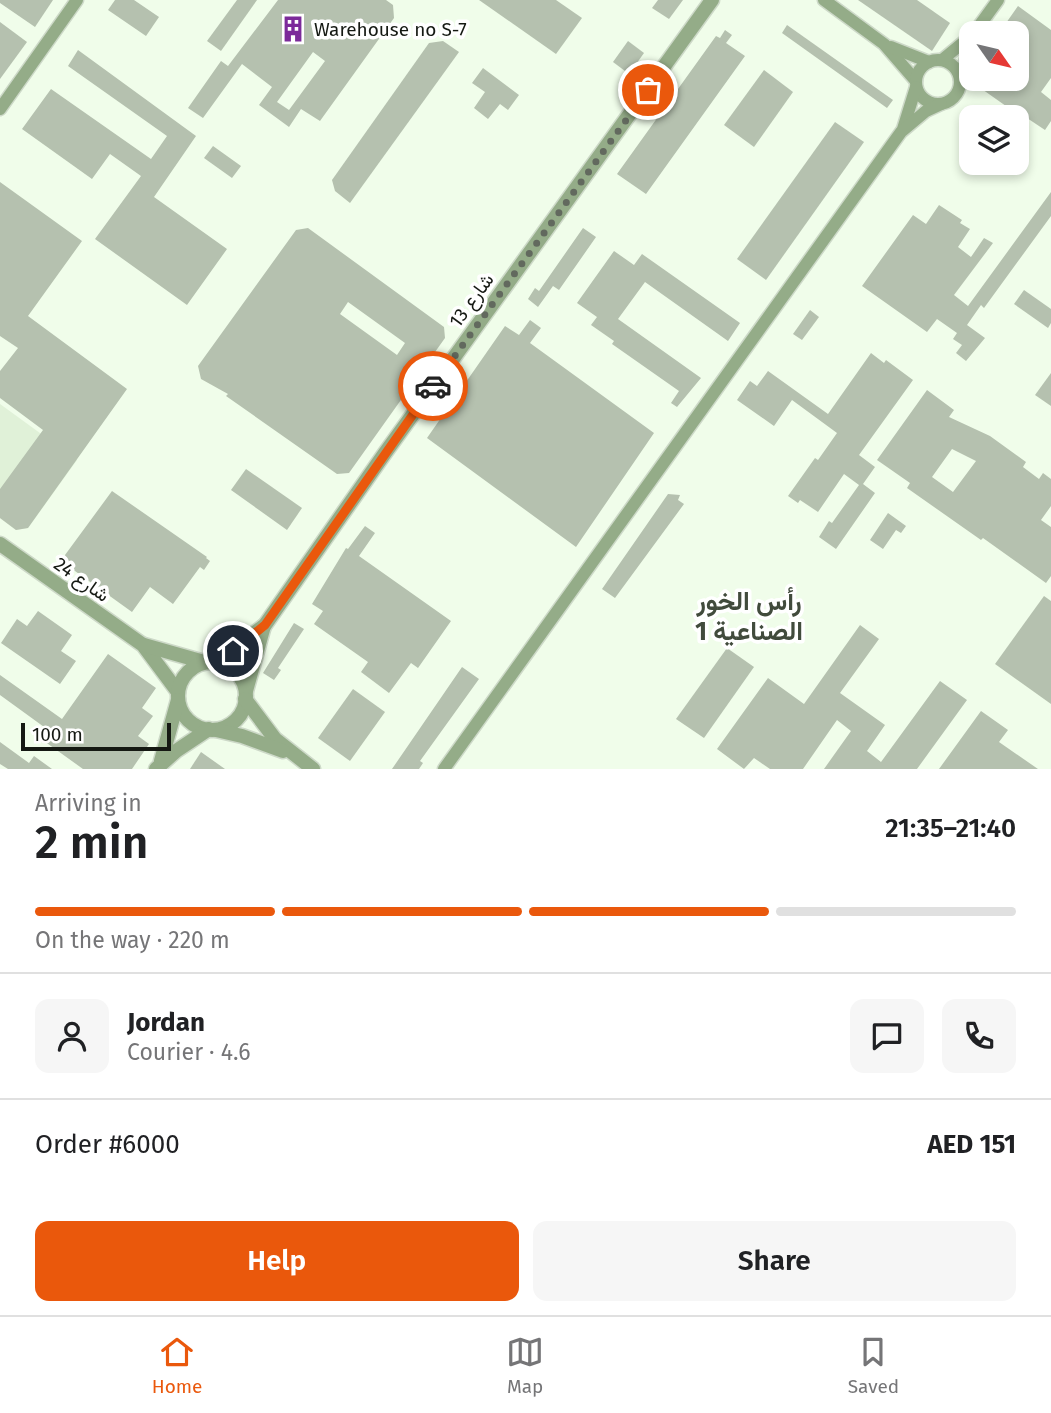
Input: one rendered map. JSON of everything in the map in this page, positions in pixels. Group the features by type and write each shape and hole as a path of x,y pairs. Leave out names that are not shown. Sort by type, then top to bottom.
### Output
{"street":[{"path":"0,109 77,0"},
{"name":"شارع 13","path":"246,696 265,625 369,475 712,0"},
{"path":"824,0 884,44 916,84 925,100 941,104"},
{"path":"983,21 998,0"},
{"path":"884,44 954,67 959,77"},
{"path":"901,132 920,69 959,45"},
{"path":"444,769 901,132 926,111 953,99 959,84"},
{"name":"شارع 24","path":"0,544 143,645 178,696"},
{"name":"شارع 13","path":"210,662 265,625"},
{"name":"شارع 24","path":"143,645 210,662"},
{"path":"159,766 186,673 210,662 226,665 236,672 246,696 267,730 294,756 313,769"},
{"path":"178,696 182,711 188,720 198,726 255,740 294,756"},
{"path":"159,766 212,729 226,726 235,719 242,710 246,696"}],"shaded area":[{"path":"0,404 77,460 28,528 16,530 0,518"}],"building":[{"path":"0,0 53,0 35,27 0,3"},
{"path":"115,0 134,0 159,17 146,36 108,10"},
{"path":"237,0 257,0 221,51 207,41"},
{"path":"278,0 386,0 393,5 394,18 320,121 301,109 289,127 259,105 272,87 242,64 203,118 188,108 221,61 228,66","holes":["313,52 325,61 289,110 277,102"]},
{"path":"479,0 556,0 582,18 556,54"},
{"path":"658,0 683,0 669,19 652,8"},
{"path":"858,0 917,0 950,23 932,51"},
{"path":"1018,6 1051,30 1051,78 1041,92 1051,100 1051,121 1045,130 1029,119 1029,105 1005,105 985,91 1029,91 1029,21 1007,21"},
{"path":"0,22 27,42 0,79"},
{"path":"787,25 893,100 887,108 782,33"},
{"path":"725,30 732,35 726,43 745,56 646,194 617,174 716,36 720,38"},
{"path":"443,41 459,52 350,203 335,191 332,180 429,43"},
{"path":"628,41 644,53 629,74 613,62"},
{"path":"78,50 196,136 154,197 227,249 187,305 95,239 141,176 110,154 92,179 22,129 51,89 151,159 167,136 68,66"},
{"path":"483,68 519,95 508,110 500,104 488,119 474,108 485,92 472,83"},
{"path":"764,70 793,92 754,147 724,125"},
{"path":"835,122 864,142 766,280 737,259"},
{"path":"213,146 241,166 232,178 204,158"},
{"path":"0,182 82,241 28,316 127,389 28,528 16,530 0,518 0,489 43,430 0,398 0,371 18,348 0,336"},
{"path":"1051,192 1051,216 984,308 981,305 967,325 985,338 966,361 956,353 962,345 953,339 957,333 937,319 927,332 862,286 913,215 926,224 939,205 962,220 960,223 970,229 958,247 971,257 984,238 993,243 954,295 968,306"},
{"path":"308,228 444,327 445,338 349,473 337,474 226,396 228,394 201,379 198,366 296,230","holes":["348,302 405,343 397,355 340,314"]},
{"path":"583,228 596,237 559,290 553,286 538,307 528,299 535,288 539,291"},
{"path":"614,251 634,265 642,254 740,323 728,341 645,282 618,319 701,378 677,407 671,403 679,391 612,344 614,341 591,325 597,317 577,303"},
{"path":"1024,290 1051,309 1051,323 1048,328 1014,304"},
{"path":"810,310 819,317 802,340 793,334"},
{"path":"530,320 541,328 530,343 654,433 576,547 427,438 505,326 519,335"},
{"path":"871,353 884,363 886,360 913,380 859,455 875,467 863,484 875,493 836,549 819,537 859,485 844,474 818,512 800,500 798,503 788,496 837,433 792,400 774,426 737,400 750,381 757,386 768,371 828,414"},
{"path":"1051,373 1051,406 1035,395"},
{"path":"927,390 954,410 949,417 990,436 1026,462 1023,467 1039,479 1043,473 1051,479 1051,506 1041,520 1051,527 1051,576 1046,583 983,538 981,540 907,488 910,483 877,460","holes":["952,449 976,461 953,492 932,477"]},
{"path":"246,469 302,508 287,530 231,490"},
{"path":"112,491 210,561 204,570 200,567 173,604 150,587 132,612 68,566 65,555"},
{"path":"668,494 680,495 678,500 684,504 615,598 602,589"},
{"path":"888,513 906,526 901,533 896,530 883,549 870,540"},
{"path":"365,526 375,533 359,556 451,621 418,668 411,663 389,693 361,672 368,662 314,624 323,611 312,604 346,548 348,549"},
{"path":"1044,596 1051,601 1051,704 995,664"},
{"path":"38,611 72,635 61,651 76,661 60,684 1,643 17,619 27,626"},
{"path":"294,623 304,629 278,668 281,670 274,680 263,673"},
{"path":"860,625 879,639 840,693 885,725 867,751 881,762 940,681 967,700 917,769 824,769 851,731 837,720 803,769 770,769 754,758 744,769 717,749 768,678 804,704"},
{"path":"727,648 754,667 704,738 676,719"},
{"path":"108,654 156,688 142,708 153,716 138,736 149,744 132,769 83,769 44,741 51,732 0,695 0,675 62,719"},
{"path":"462,667 479,679 420,761 423,763 419,769 392,769"},
{"path":"353,689 385,712 350,761 318,738"},
{"path":"981,711 1008,730 999,742 1038,769 939,769"},
{"path":"0,742 29,763 34,756 52,769 8,769 0,764"},
{"path":"201,752 225,769 190,769"}],"way so far":[{"path":"433,386 648,90"}],"place":[{"name":"Warehouse no S-7","path":"293,29"}],"district":[{"name":"رأس الخور الصناعية 1","path":"749,616"}],"route":[{"path":"233,651 265,625 433,386"}]}
